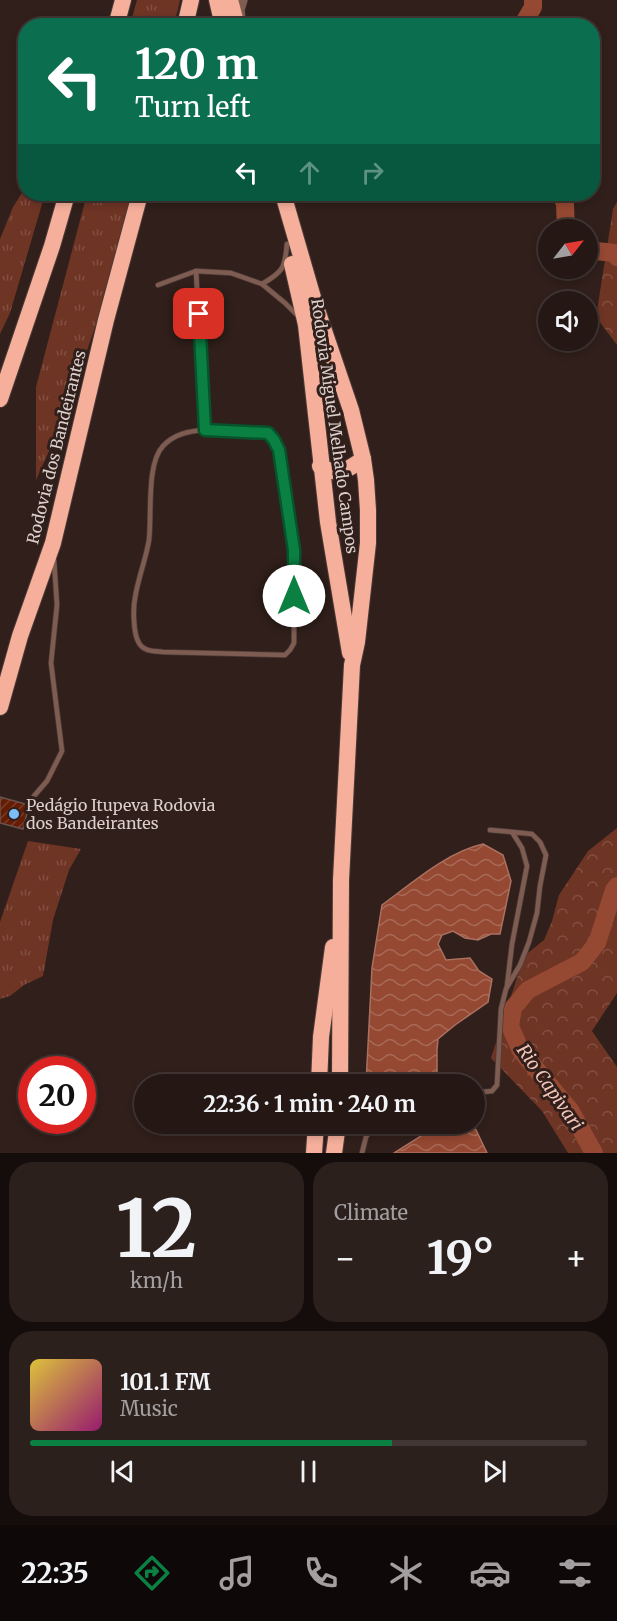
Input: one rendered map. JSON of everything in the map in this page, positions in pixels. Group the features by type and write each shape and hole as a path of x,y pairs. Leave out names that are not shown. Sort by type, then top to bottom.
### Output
{"highway":[{"path":"118,18 123,0"},
{"path":"187,18 191,0"},
{"path":"217,0 221,18"},
{"path":"230,0 237,18"},
{"path":"0,399 65,201"},
{"name":"Rodovia dos Bandeirantes","path":"0,707 20,636 53,543 106,320 138,201"},
{"name":"Rodovia Miguel Melhado Campos","path":"274,201 306,325 320,466 352,665"},
{"name":"Rodovia Miguel Melhado Campos","path":"285,201 308,280 351,410 363,459 368,510 368,543 357,642 352,665 341,880 340,1074"},
{"path":"320,466 337,472 354,466 363,459"},
{"name":"Rodovia Miguel Melhado Campos","path":"319,1074 321,1037 341,880"},
{"path":"314,1153 315,1134"},
{"path":"334,1153 337,1134"}],"street":[{"path":"240,18 243,0"}],"lane":[{"path":"262,284 277,275 283,268 287,244"},
{"path":"196,271 205,430"},
{"path":"158,285 196,271 231,273 262,284 306,325"},
{"path":"205,430 268,433 279,450 294,550 294,643 285,655 147,650 138,643 134,624 135,599 148,540 154,463 162,447 173,438 188,431 205,430"},
{"path":"34,796 47,781 62,751 51,663 57,605 53,543"},
{"path":"490,830 532,834 540,842 546,855 537,913 529,942 520,965 506,989"},
{"path":"485,1092 492,1091 497,1085 501,1009 527,866 522,848 512,832"},
{"path":"362,1153 368,1134"}],"green space":[{"path":"137,0 180,0 176,18 132,18"},
{"path":"18,199 18,201 43,201 10,313 0,334 0,239"},
{"path":"85,201 130,201 99,316 61,425 36,480 36,387"},
{"path":"617,202 617,345 598,320 598,304 613,209"},
{"path":"617,828 617,993 592,1031 617,1067 617,1153 568,1153 542,1111 491,1058 524,956 544,940 559,895 588,851"},
{"path":"28,841 81,849 69,870 53,920 43,976 24,985 10,996 0,999 0,922"}],"water":[{"path":"483,844 503,855 511,881 500,934 491,934 478,940 465,938 453,931 442,935 438,944 446,960 470,958 479,971 492,979 488,1002 438,1039 437,1074 367,1074 372,968 382,905 443,861"},
{"path":"424,1134 478,1134 487,1153 394,1153"}],"building":[{"name":"Pedágio Itupeva Rodovia dos Bandeirantes","path":"0,797 29,805 23,829 0,823"}],"waterway":[{"name":"Rio Capivari","path":"527,18 533,7 533,0"},
{"name":"Rio Capivari","path":"564,201 566,219"},
{"name":"Rio Capivari","path":"598,251 614,253 617,257"},
{"name":"Rio Capivari","path":"594,1153 570,1110 521,1051 510,1026 513,1008 528,990 582,962 597,943 617,886"}],"place":[{"name":"Pedágio Itupeva Rodovia dos Bandeirantes","path":"14,814"}],"route":[{"path":"199,314 205,430 268,433 279,450 294,550 294,596"}]}
